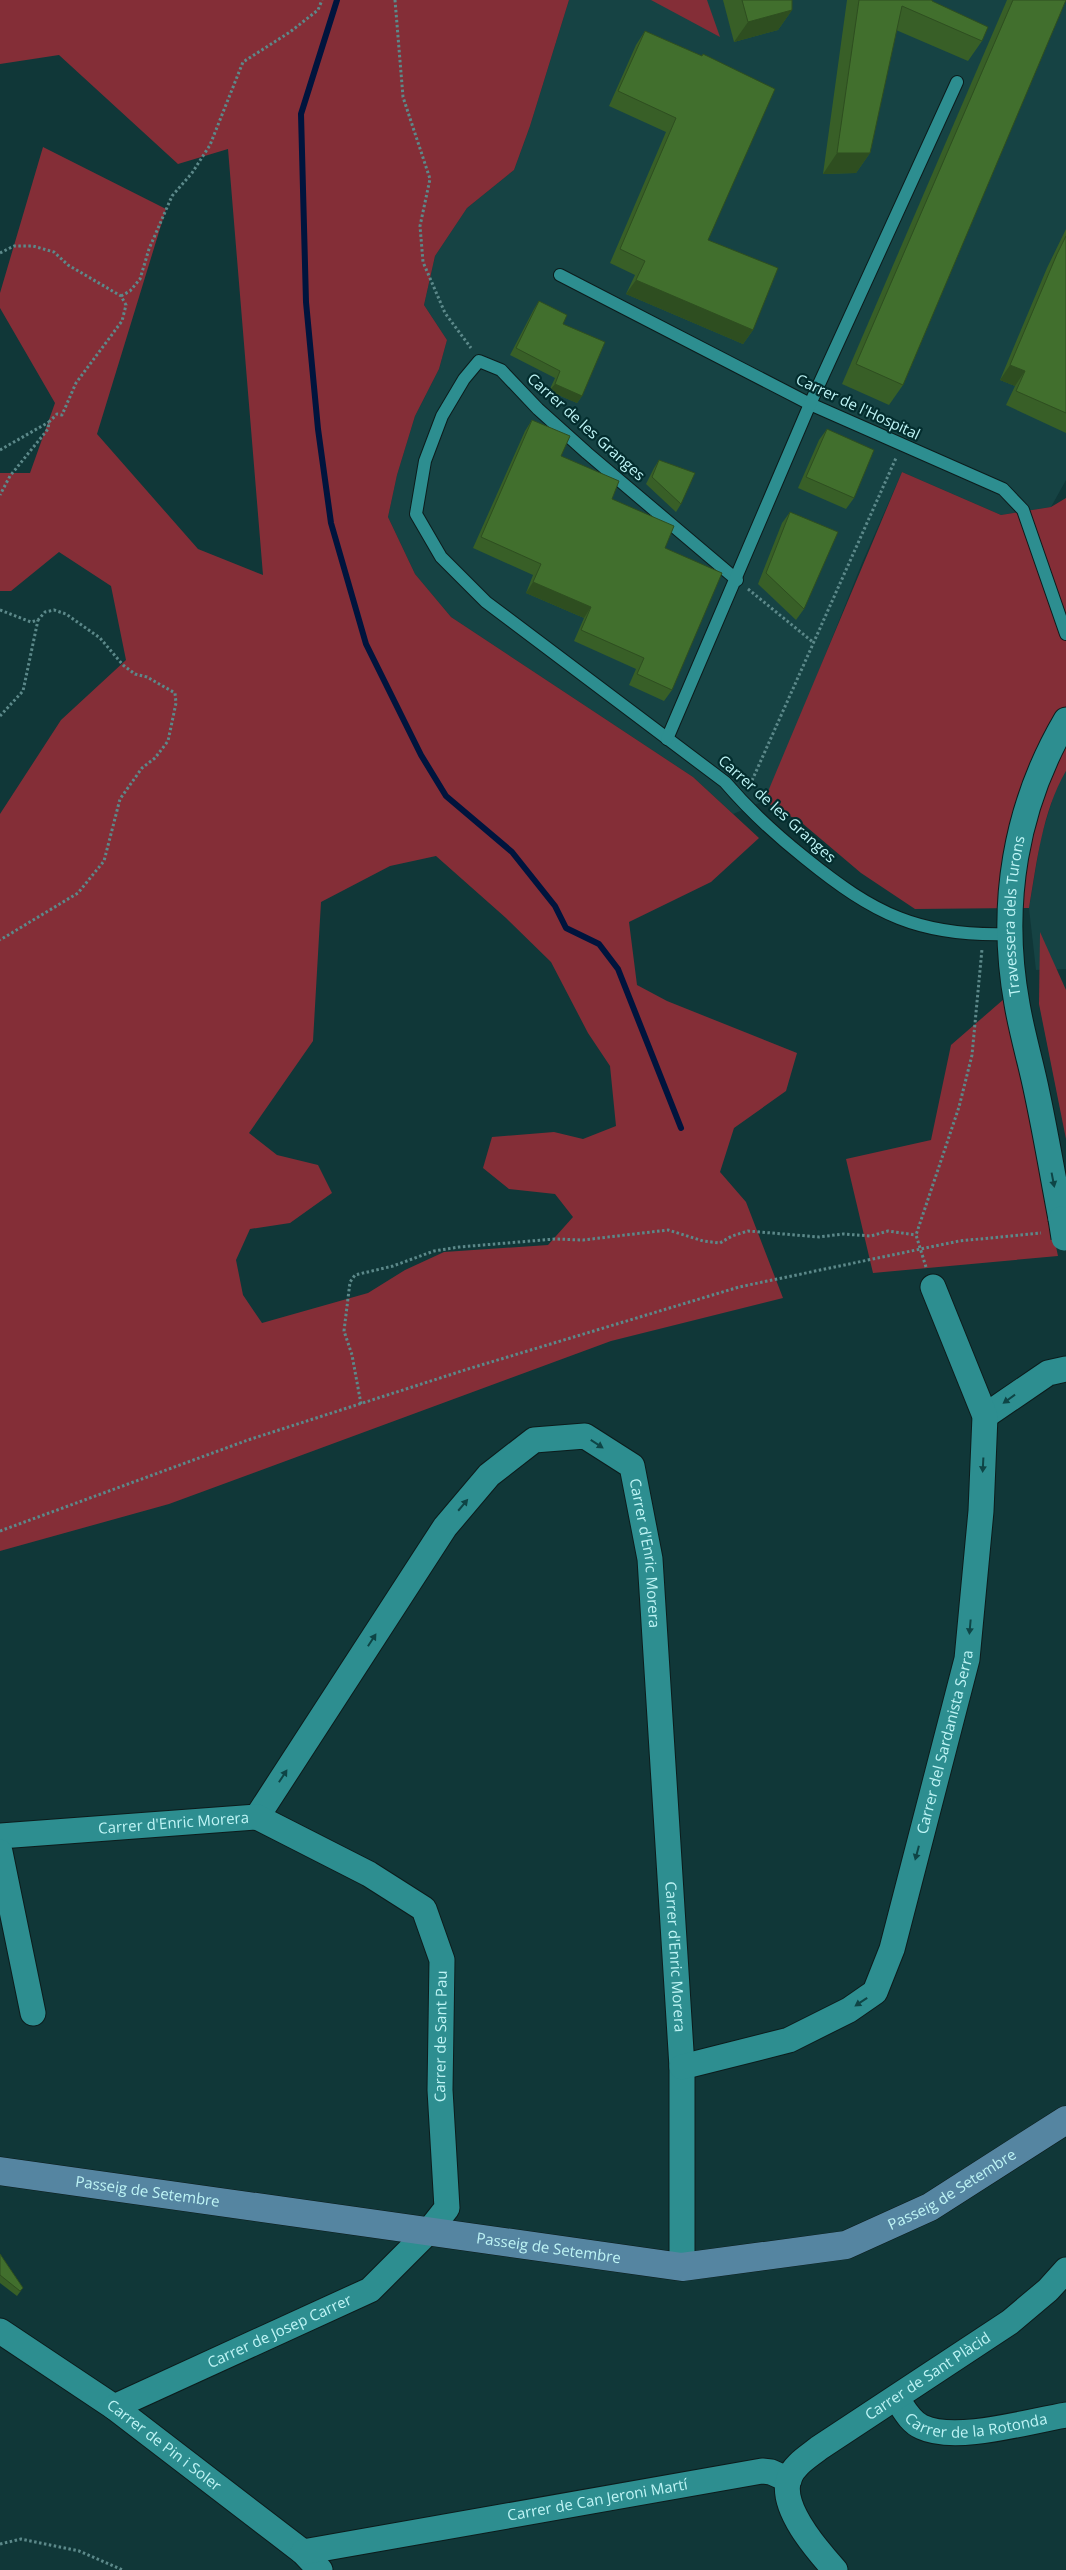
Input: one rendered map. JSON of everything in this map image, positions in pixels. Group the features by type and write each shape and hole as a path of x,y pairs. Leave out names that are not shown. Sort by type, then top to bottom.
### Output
{"street":[{"name":"Travessera dels Turons","path":"1060,1235 1047,1141 1001,934 1024,815 1044,760 1066,720"},
{"name":"Carrer del Sardanista Serra","path":"682,2067 789,2040 849,2010 874,1992 892,1950 967,1659 981,1511 985,1416 933,1287"},
{"path":"985,1416 1055,1372 1066,1353"},
{"name":"Carrer d'Enric Morera","path":"0,1836 257,1817 445,1527 489,1475 534,1440 585,1436 632,1466 650,1559 682,2067 682,2267"},
{"name":"Carrer de Sant Pau","path":"257,1817 369,1874 424,1909 442,1960 440,2090 447,2208 428,2232"},
{"path":"0,1852 33,2013"},
{"name":"Passeig de Setembre","path":"0,2171 682,2267 846,2245 930,2207 1066,2120"},
{"name":"Carrer de Josep Carrer","path":"114,2407 370,2290 428,2232"},
{"name":"Carrer de Sant Plàcid","path":"789,2480 801,2461 897,2399 1010,2322 1048,2290 1066,2270"},
{"name":"Carrer de Pin i Soler","path":"0,2331 114,2407 302,2552 320,2570"},
{"name":"Carrer de la Rotonda","path":"897,2399 912,2421 936,2432 974,2432 1066,2415"},
{"name":"Carrer de Can Jeroni Martí","path":"302,2552 762,2472 771,2472 789,2480"},
{"path":"789,2480 788,2493 795,2517 834,2570"}],"lane":[{"path":"667,739 737,580 810,404 957,82"},
{"name":"Carrer de l'Hospital","path":"560,274 810,404 901,446 991,482 1013,498 1023,510 1066,634"},
{"name":"Carrer de les Granges","path":"737,580 587,453 538,409 501,370 479,361 464,379 442,416 425,461 416,514 441,557 486,602 725,782 742,803 784,841 845,891 874,908 930,929 1001,934"}],"path":[{"path":"121,296 130,291 140,279 149,249 172,196 192,173 210,145 243,62 290,32 318,10 322,0"},
{"path":"395,0 403,97 430,179 420,226 423,262 445,313 479,361"},
{"path":"0,253 14,246 33,246 54,252 68,264 121,296 126,305 122,321 76,383 62,414 57,414 49,422 0,450"},
{"path":"0,495 10,476 48,429 49,422"},
{"path":"742,803 901,446"},
{"path":"737,580 814,643"},
{"path":"0,610 31,622 38,620"},
{"path":"0,716 23,691 38,620 45,612 54,610 66,614 100,638 124,665 135,674 147,677 175,693 176,703 168,741 155,758 142,768 120,799 104,861 78,893 8,933 0,940"},
{"path":"920,1250 916,1235 959,1107 972,1055 983,944 1001,934"},
{"path":"361,1404 352,1355 344,1331 350,1282 355,1275 393,1266 434,1252 459,1247 555,1239 583,1240 668,1230 703,1241 720,1243 732,1236 748,1231 819,1237 843,1234 871,1236 888,1230 916,1235"},
{"path":"0,1531 248,1440 739,1287 959,1241 1060,1235"},
{"path":"0,2544 21,2539 70,2549 123,2570"}],"shaded area":[{"path":"0,0 569,0 530,126 514,170 467,208 435,256 424,305 447,340 439,369 415,416 397,475 388,517 415,574 451,617 693,777 759,838 711,882 629,922 637,985 667,1001 797,1053 786,1091 734,1128 720,1172 746,1202 783,1298 611,1341 169,1504 0,1551 0,814 61,720 126,660 111,586 59,552 11,591 0,591 0,473 30,473 55,403 0,308 0,293 43,147 166,209 97,434 198,549 263,575 228,149 178,164 59,55 0,64","holes":["436,856 506,918 551,962 588,1033 610,1066 616,1126 583,1139 554,1132 492,1137 483,1168 509,1189 555,1194 573,1217 548,1245 444,1252 405,1270 368,1293 262,1323 243,1295 236,1260 250,1229 290,1223 332,1193 318,1165 277,1155 249,1133 313,1041 321,902 390,866"]},
{"path":"569,0 1066,0 1066,480 1051,507 1001,515 902,472 862,563 791,741 764,801 733,814 693,777 451,617 415,574 388,517 397,475 415,416 439,369 447,340 424,305 435,256 467,208 514,170 530,126"},
{"path":"651,0 707,0 720,37"},
{"path":"902,472 1001,515 1051,507 1066,498 1066,771 1051,803 1046,820 1029,908 915,909 861,873 802,823 764,801"},
{"path":"1066,771 1066,969 1036,970 1029,908 1041,837 1056,788"},
{"path":"1040,932 1066,990 1066,1139 1039,1004"},
{"path":"1004,999 1058,1256 873,1273 846,1159 931,1140 951,1045"}],"building":[{"path":"742,0 792,0 792,10 748,22"},
{"path":"859,0 932,0 988,27 982,41 902,6 870,153 837,153"},
{"path":"1013,0 1066,0 903,385 856,364"},
{"path":"645,31 702,56 703,54 775,89 708,240 778,268 753,330 636,280 645,261 620,249 676,118 618,91"},
{"path":"1066,236 1066,413 1016,391 1025,371 1010,365"},
{"path":"539,301 567,315 563,324 605,342 582,396 555,384 560,371 516,348"},
{"path":"532,420 570,436 561,456 619,481 612,499 674,526 665,548 722,573 672,690 637,674 644,658 581,630 591,607 533,582 541,564 481,537"},
{"path":"827,429 874,450 854,498 806,477"},
{"path":"659,460 695,473 681,504 652,477"},
{"path":"790,512 838,532 804,609 766,573"},
{"path":"0,2254 23,2288 20,2291 0,2275"}],"waterway":[{"path":"337,0 301,114 306,302 318,429 331,523 366,644 421,755 446,796 512,852 555,906 566,928 599,944 618,969 681,1128"}]}
